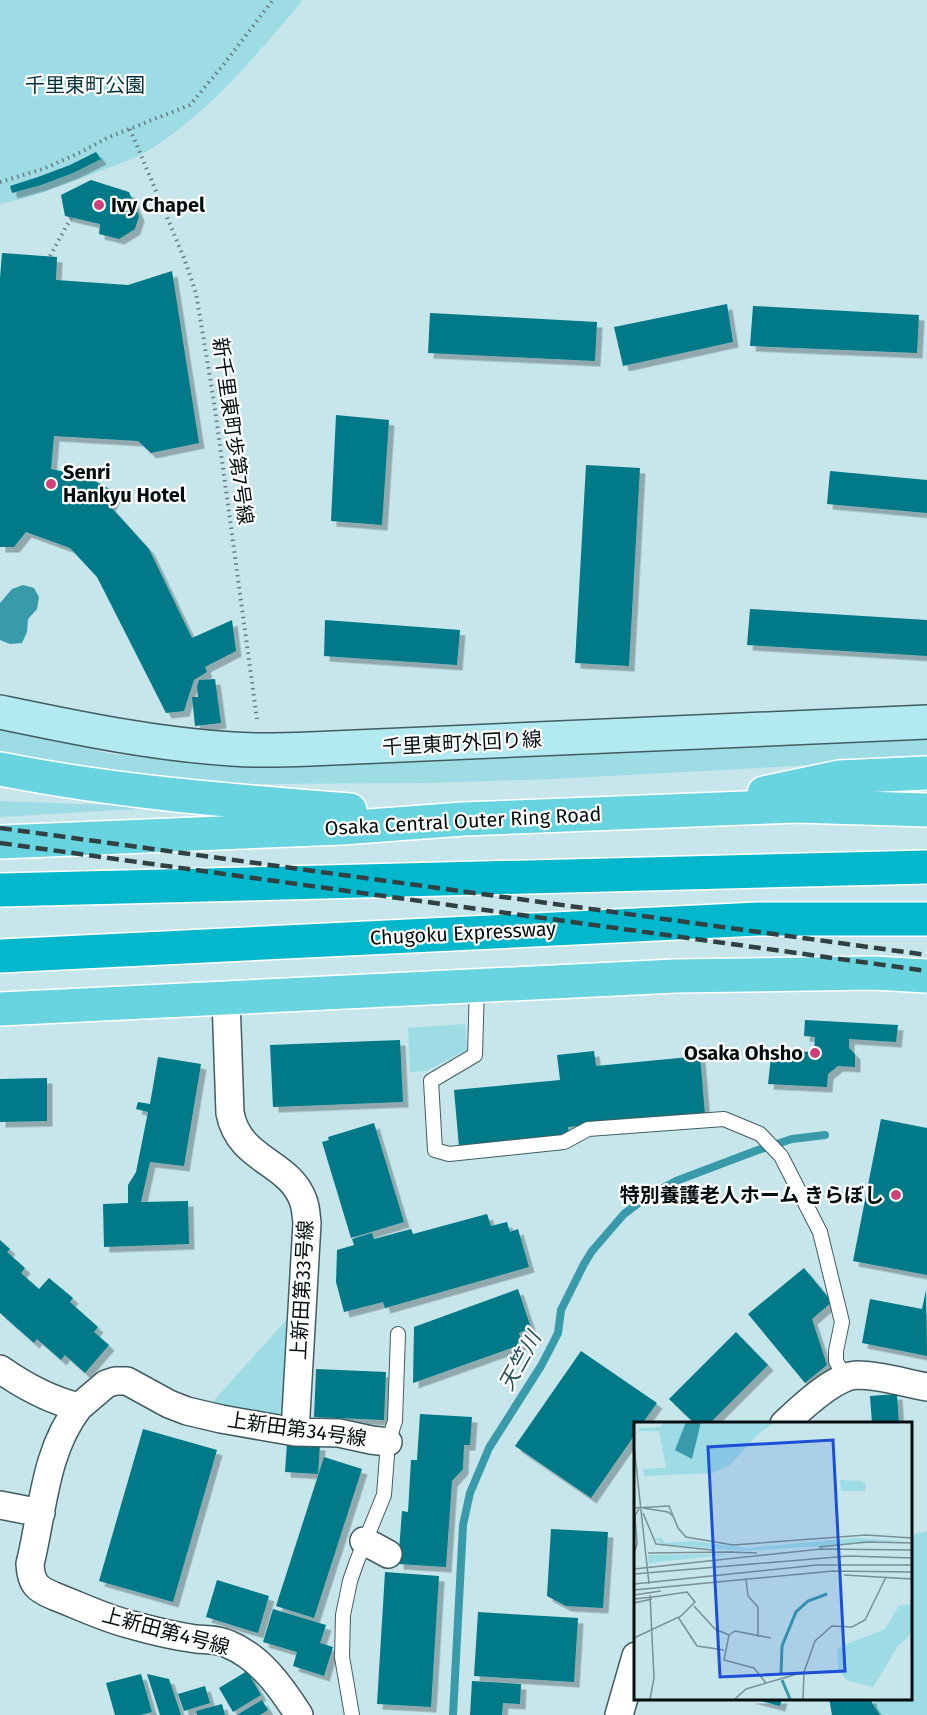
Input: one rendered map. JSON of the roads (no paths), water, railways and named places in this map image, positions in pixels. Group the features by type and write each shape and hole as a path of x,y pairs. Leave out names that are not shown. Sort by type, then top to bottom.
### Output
{"highway":[{"path":"0,890 927,867"},
{"name":"Chugoku Expressway","path":"0,956 746,919 927,919"}],"main road":[{"path":"0,769 52,779 213,799 463,819"},
{"path":"683,810 839,777 927,773"},
{"path":"0,788 135,790"},
{"name":"Osaka Central Outer Ring Road","path":"0,842 342,828 463,819 797,806 927,810"},
{"path":"0,1009 675,976 874,974 927,976"},
{"path":"809,975 927,999"}],"street":[{"name":"千里東町外回り線","path":"0,711 141,740 201,747 261,750 927,722"},
{"name":"上新田第33号線","path":"226,999 232,1124 243,1143 289,1179 298,1189 306,1210 295,1432"},
{"path":"0,1369 58,1402 79,1407"},
{"path":"786,1422 814,1396 845,1378 856,1375 927,1387"},
{"name":"上新田第34号線","path":"79,1407 106,1384 127,1381 187,1411 295,1432 339,1432 388,1442"},
{"name":"上新田第4号線","path":"79,1407 64,1430 53,1457 30,1564 30,1574 34,1585 43,1592 130,1625 228,1644 249,1656 266,1671 299,1715"},
{"path":"0,1505 40,1513"},
{"path":"364,1541 388,1554"},
{"path":"613,1713 634,1661"}],"lane":[{"path":"477,985 475,1055 431,1081 435,1150 449,1154 564,1142 588,1129 724,1119 760,1134 781,1156 820,1232 842,1322 836,1361 845,1378"},
{"path":"352,1715 343,1664 343,1615 350,1581 384,1495 388,1442 395,1421 398,1334"}],"waterway":[{"name":"天竺川","path":"453,1715 463,1525 470,1493 489,1448 553,1343 558,1333 561,1310 592,1251 624,1214 648,1196 676,1181 792,1139 825,1135"}],"railway":[{"path":"0,828 927,955"},
{"path":"0,843 927,971"}],"place":[{"name":"Ivy Chapel","path":"99,205"},
{"name":"Senri Hankyu Hotel","path":"51,484"},
{"name":"Osaka Ohsho","path":"815,1053"},
{"name":"特別養護老人ホーム きらぼし","path":"896,1195"}],"park label":[{"name":"千里東町公園","path":"85,85"}]}
